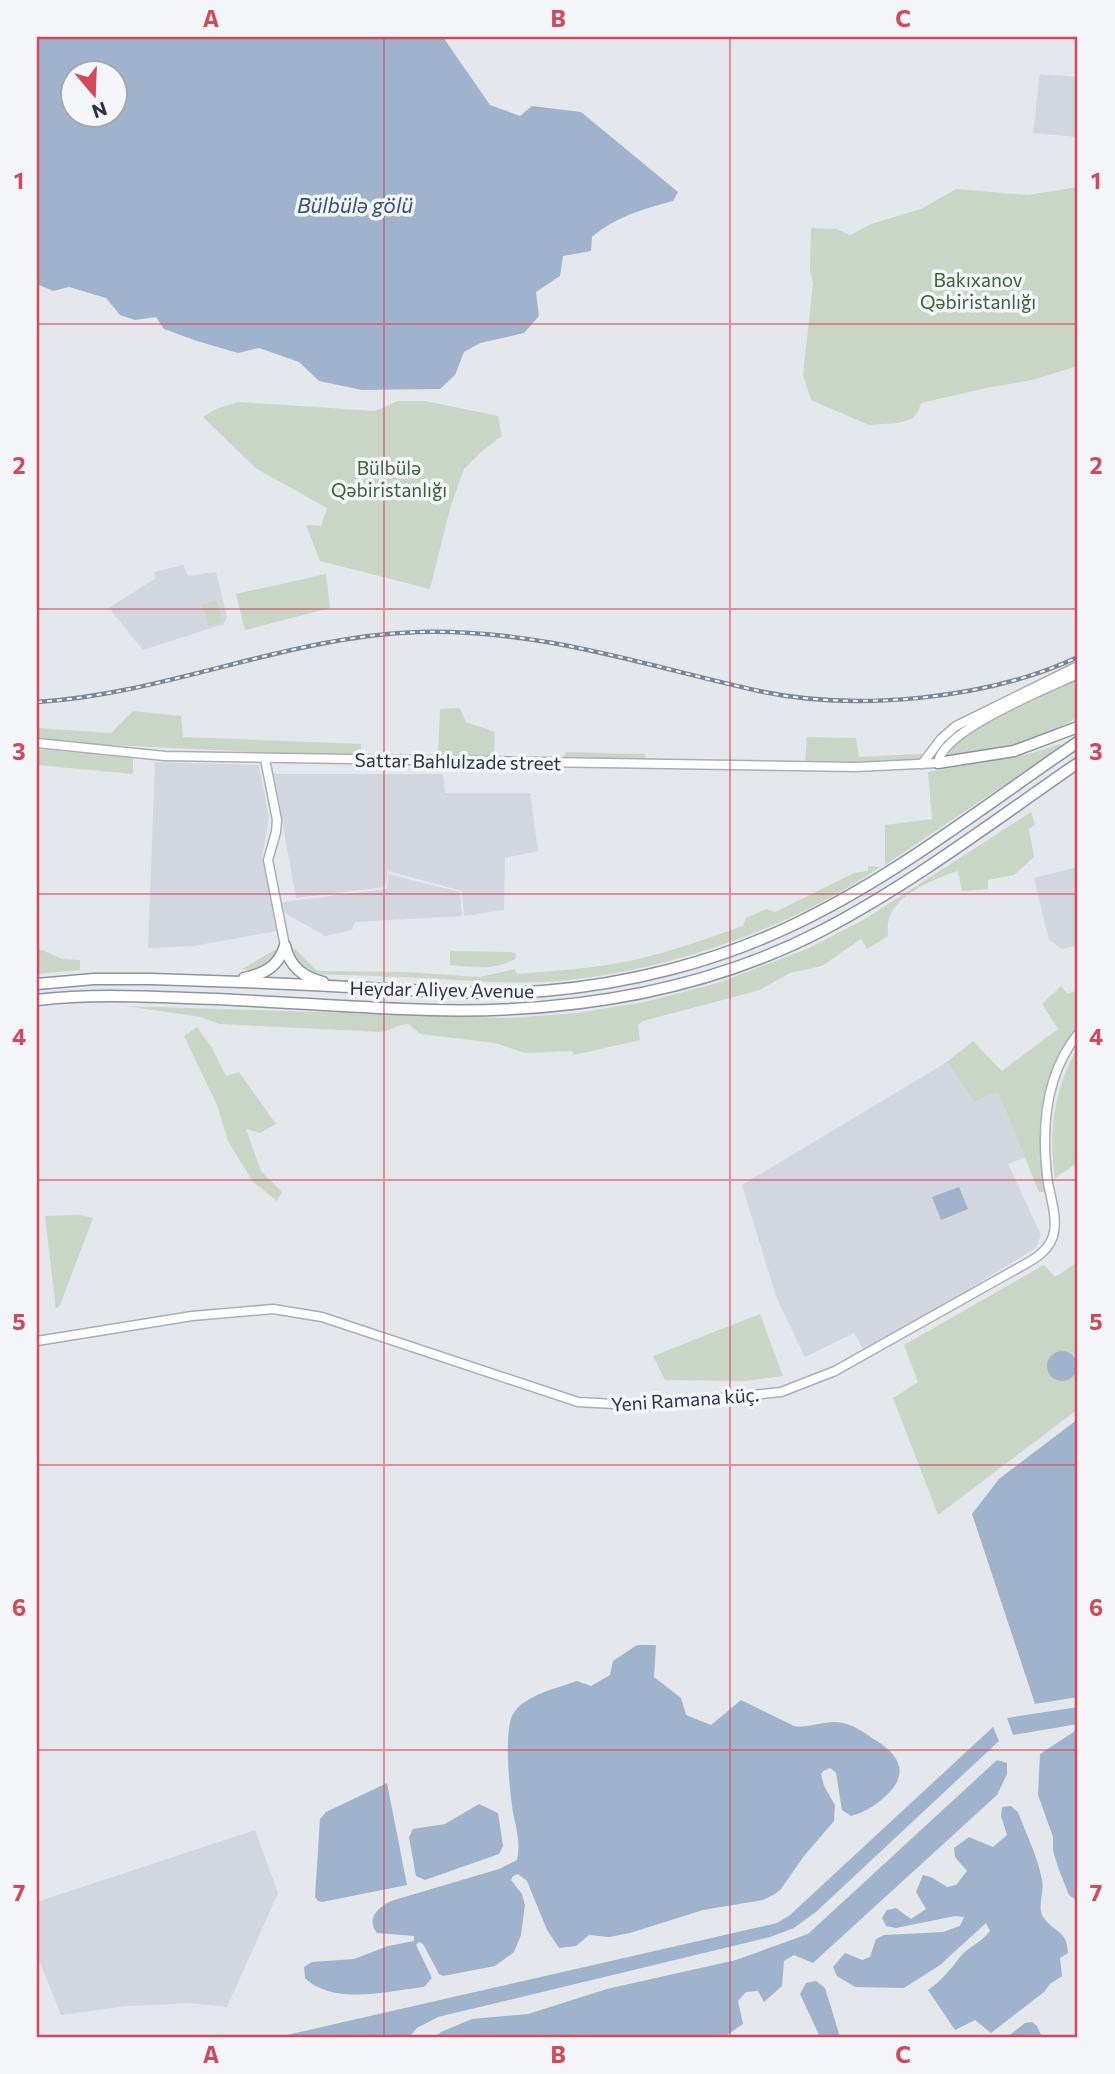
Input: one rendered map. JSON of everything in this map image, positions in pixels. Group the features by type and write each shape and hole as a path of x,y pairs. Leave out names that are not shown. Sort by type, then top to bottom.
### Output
{"highway":[{"path":"937,763 1014,751 1078,727"},
{"name":"Heydar Aliyev Avenue","path":"37,984 94,979 213,981 448,992 543,991 618,980 721,954 791,926 859,891 1078,742"},
{"name":"Heydar Aliyev Avenue","path":"37,1000 149,996 402,1009 506,1010 586,1003 656,990 739,966 822,930 902,884 1078,764"},
{"path":"285,946 292,964 304,975 328,983 369,988"},
{"path":"213,981 243,978 265,972 277,962 285,946"}],"street":[{"path":"922,764 941,739 956,726 1078,666"},
{"path":"937,763 941,752 960,733 1078,674"},
{"name":"Sattar Bahlulzade street","path":"37,743 139,755 265,758 880,767 937,763"},
{"path":"265,758 277,820 268,860 285,946"},
{"name":"Yeni Ramana küç.","path":"37,1341 192,1316 273,1309 322,1317 578,1402 634,1405 781,1392 816,1380 870,1353 1027,1263 1049,1245 1054,1226 1045,1151 1047,1108 1057,1073 1078,1034"}],"shaded area":[{"path":"1040,74 1078,77 1078,137 1033,133"},
{"path":"183,565 188,576 216,572 227,617 224,624 143,650 109,608 156,578 154,572"},
{"path":"155,762 259,765 269,818 262,857 277,931 193,946 148,948"},
{"path":"274,774 443,774 445,793 530,793 538,851 505,858 504,910 464,916 462,891 388,871 385,887 296,898"},
{"path":"1078,867 1078,957 1074,946 1062,949 1049,940 1034,878"},
{"path":"388,874 460,892 462,916 355,922 352,930 325,936 285,913 283,902 387,889"},
{"path":"947,1062 974,1102 998,1092 1025,1157 1008,1164 1041,1235 1036,1248 863,1349 854,1333 805,1357 777,1299 742,1185"},
{"path":"255,1830 278,1893 227,2007 190,2003 127,2006 61,2015 37,1955 37,1902"}],"green space":[{"name":"Bakıxanov Qəbiristanlığı","path":"1078,187 1078,366 1032,380 921,403 912,419 898,423 869,425 811,400 803,375 813,284 810,270 811,228 837,229 850,235 871,224 921,209 956,189 1028,195"},
{"name":"Bülbülə Qəbiristanlığı","path":"398,401 425,401 498,416 502,436 464,469 451,505 430,589 320,561 306,525 321,526 327,508 257,469 203,417 216,409 238,402 375,411"},
{"path":"326,574 330,608 245,630 236,594"},
{"path":"216,600 223,622 209,626 202,605"},
{"path":"1078,678 1078,717 1063,726 1016,744 946,757 949,745 973,729"},
{"path":"460,708 466,722 495,732 494,757 438,756 440,709"},
{"path":"133,711 181,716 183,737 361,744 361,757 89,744 37,738 37,728 111,733"},
{"path":"807,737 856,738 859,757 922,754 922,760 877,763 805,761"},
{"path":"1060,744 1062,746 885,865 885,825 932,819 928,772 1029,754"},
{"path":"37,749 133,758 133,774 37,765"},
{"path":"566,752 645,754 646,761 563,758"},
{"path":"1031,812 1035,825 1029,829 1034,857 1014,875 988,880 988,889 962,891 958,871 938,878 917,888 900,902 889,919 888,936 867,949 861,939 822,966 790,973 760,990 643,1021 638,1025 640,1040 574,1055 572,1051 525,1053 495,1043 420,1034 409,1024 380,1032 219,1024 201,1017 125,1006 509,1018 577,1013 645,1002 721,982 809,948 865,919"},
{"path":"868,866 880,867 844,890 762,930 672,960 582,978 510,982 310,974 297,965 291,949 295,949 316,970 323,971 480,977 515,969 517,974 607,965 667,951 743,926 746,918 766,909 775,912 854,873 868,871"},
{"path":"280,947 274,959 261,969 242,969"},
{"path":"42,950 62,959 80,960 80,970 37,974 37,951"},
{"path":"450,951 516,954 515,959 507,963 475,967 450,965"},
{"path":"1061,986 1067,994 1078,990 1078,1029 1069,1041 1052,1078 1046,1192 1039,1192 998,1092 974,1102 947,1062 973,1041 1002,1071 1058,1029 1042,1004"},
{"path":"197,1027 212,1048 226,1076 239,1072 276,1124 260,1133 246,1129 261,1171 282,1192 277,1201 253,1182 228,1141 217,1105 184,1036"},
{"path":"1078,1047 1078,1162 1055,1178 1052,1143 1055,1110 1063,1078"},
{"path":"80,1215 93,1218 60,1305 56,1309 45,1216"},
{"path":"1078,1262 1078,1409 938,1515 893,1398 918,1382 904,1345 1044,1265 1055,1277"},
{"path":"760,1314 783,1376 746,1381 665,1380 653,1356"}],"water":[{"name":"Bülbülə gölü","path":"37,37 443,37 490,105 520,116 532,106 581,112 678,192 673,201 630,214 601,230 592,237 591,251 563,256 560,276 536,292 539,316 524,333 480,343 464,352 455,375 440,389 362,390 319,381 299,362 259,348 238,353 164,329 156,317 135,320 120,315 106,298 69,287 53,291 37,284"},
{"path":"959,1187 968,1209 941,1220 932,1197"},
{"path":"1062,1351 1073,1355 1077,1366 1073,1377 1062,1381 1051,1377 1047,1366 1051,1355"},
{"path":"1078,1419 1078,1697 1035,1704 972,1514 999,1479"},
{"path":"637,1645 656,1645 654,1677 681,1698 686,1715 711,1725 741,1700 794,1726 830,1722 847,1724 866,1733 891,1752 899,1767 896,1783 877,1804 851,1816 842,1810 836,1773 830,1768 823,1771 821,1774 824,1786 835,1805 834,1821 804,1856 781,1889 763,1900 703,1910 630,1933 609,1937 589,1935 576,1946 559,1948 547,1930 527,1881 518,1874 511,1880 522,1894 525,1905 521,1935 514,1952 495,1966 443,1976 439,1974 423,1944 419,1942 416,1945 432,1978 424,1987 345,1994 317,1987 305,1978 304,1967 312,1962 354,1959 388,1946 414,1941 414,1936 377,1933 374,1928 375,1914 391,1901 499,1869 517,1860 518,1842 508,1760 509,1730 515,1711 528,1700 552,1689 577,1681 591,1686 610,1675 613,1661"},
{"path":"1078,1707 1078,1724 1013,1735 1007,1718"},
{"path":"993,1727 999,1741 817,1911 794,1928 770,1937 438,2017 417,2028 409,2037 278,2037 777,1923 790,1915"},
{"path":"1078,1729 1078,1901 1069,1895 1059,1870 1053,1851 1053,1837 1038,1795 1040,1754"},
{"path":"997,1760 1007,1763 1007,1774 997,1795 813,1963 794,1955 784,1961 782,1986 764,2002 758,1991 746,1992 738,2001 743,2024 724,2037 435,2037 472,2019 528,2014 607,1989 736,1960 808,1934"},
{"path":"387,1783 407,1885 318,1901 315,1897 320,1819 326,1812"},
{"path":"479,1804 498,1813 503,1846 499,1854 425,1880 416,1876 409,1837 413,1829 445,1824"},
{"path":"1011,1806 1018,1812 1040,1871 1043,1885 1042,1914 1066,1940 1068,1953 1060,1958 1062,1976 991,2033 975,2020 955,2030 928,1990 963,1953 987,1935 990,1931 986,1923 940,1965 904,1988 855,1987 837,1976 833,1967 845,1953 862,1960 870,1957 876,1939 884,1935 943,1932 960,1926 964,1917 955,1916 896,1928 886,1926 882,1918 887,1910 896,1908 911,1919 926,1909 916,1892 923,1875 947,1887 956,1885 967,1871 955,1857 954,1848 969,1837 993,1847 1007,1835 1001,1816 1002,1807"},
{"path":"816,1981 825,1988 840,2037 820,2037 800,1994 806,1983"},
{"path":"1032,2022 1042,2037 1007,2037 1025,2023"}],"railway":[{"path":"37,702 133,688 322,644 419,632 508,636 550,642 759,691 837,700 879,701 964,692 1004,683 1078,657"}]}
